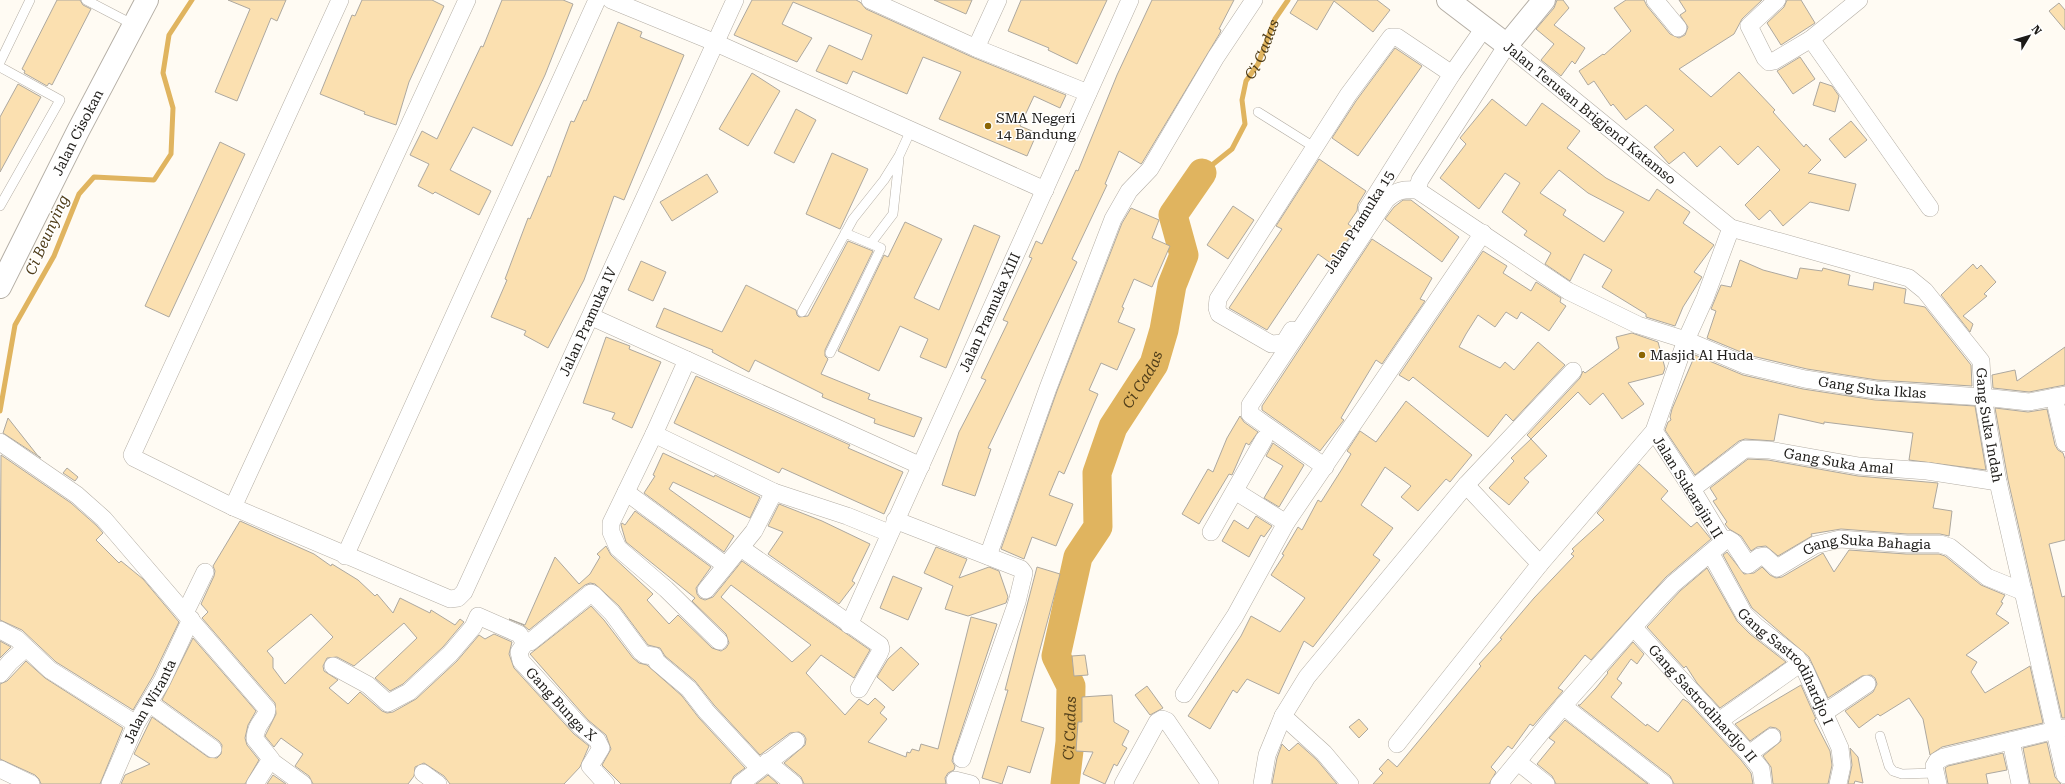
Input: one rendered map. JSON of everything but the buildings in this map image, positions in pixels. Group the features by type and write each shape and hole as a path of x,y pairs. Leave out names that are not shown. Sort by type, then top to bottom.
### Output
{"street":[{"name":"Jalan Cisokan","path":"0,287 78,131 147,0"},
{"path":"340,0 132,456 233,507 345,556 597,0"},
{"path":"233,507 467,0"},
{"path":"611,0 716,43 1045,190"},
{"name":"Jalan Pramuka IV","path":"345,556 450,600 458,598 464,592 592,317 735,0"},
{"path":"870,0 976,48 1088,93"},
{"path":"976,48 998,0"},
{"name":"Jalan Pramuka XIII","path":"849,625 1130,0"},
{"path":"988,556 1048,388 1113,219 1129,190 1150,169 1216,57 1254,0"},
{"name":"Jalan Terusan Brigjend Katamso","path":"1448,0 1731,228"},
{"path":"1325,468 1250,414 1250,405 1386,200 1394,192 1402,189 1417,190 1420,180 1507,46 1544,0"},
{"path":"1656,0 1678,28"},
{"path":"1777,0 1749,26 1765,58 1769,62 1774,61 1811,39 1859,0"},
{"name":"Jalan Pramuka 15","path":"1314,147 1218,299 1217,308 1219,314 1271,344 1284,343 1452,74 1484,28"},
{"path":"1314,147 1348,95 1391,37 1397,37 1452,74"},
{"path":"1811,39 1930,208"},
{"name":"Gang Suka Iklas","path":"1417,190 1483,233 1543,276 1568,291 1638,325 1686,340 1745,365 1805,379 1876,390 1983,397 2029,402 2060,396"},
{"path":"1654,431 1686,340 1705,298 1731,228"},
{"name":"Gang Suka Indah","path":"1731,228 1909,278 1925,291 1981,361 1983,375 1983,397 1998,482 2024,592 2060,729 2065,775"},
{"path":"1184,694 1231,622 1286,523 1325,468 1483,233"},
{"path":"592,317 921,466"},
{"path":"687,360 654,434 611,522 611,532 618,548 666,589 719,641"},
{"path":"1262,784 1267,755 1283,716 1307,677 1330,647 1466,485 1573,371"},
{"path":"2060,396 2065,443"},
{"name":"Jalan Sukarajin II","path":"1397,744 1540,564 1654,431 1692,489 1722,539 1721,546 1672,584 1634,628 1562,706 1499,784"},
{"path":"654,434 774,492 847,516 892,527 988,556 1021,569 1025,576 962,759"},
{"path":"1211,532 1264,440"},
{"path":"2,446 77,495 104,519 267,709 267,713 256,728 254,738 270,756 262,772 303,784"},
{"name":"Gang Suka Amal","path":"1692,489 1745,449 1769,450 1859,466 1927,471 1998,482"},
{"path":"1466,485 1540,564"},
{"path":"1235,491 1286,523"},
{"path":"626,492 725,565"},
{"path":"706,590 754,531 774,492"},
{"name":"Gang Suka Bahagia","path":"1722,539 1728,539 1733,542 1748,565 1759,557 1764,556 1777,568 1808,549 1832,540 1840,539 1907,544 1940,544 1950,547 1986,577 2024,592"},
{"path":"741,548 849,625 880,645 881,649 859,689"},
{"name":"Gang Sastrodihardjo I","path":"1711,554 1744,614 1756,626 1797,658 1801,663 1840,748 1842,766 1838,784"},
{"name":"Jalan Wiranta","path":"110,784 136,724 162,681 205,572"},
{"path":"334,666 368,685 388,703 409,692 450,654 474,627 478,616 519,634 525,643 530,642 589,594 593,594 612,613 641,652 645,655 654,656 657,662 687,687 706,710 763,765 794,784"},
{"name":"Gang Sastrodihardjo II","path":"1634,628 1749,754 1761,770 1763,784"},
{"path":"0,630 17,639 50,670 136,724"},
{"name":"Gang Bunga X","path":"525,643 519,652 521,661 581,727 599,743 601,748 590,766 606,784"},
{"path":"0,674 10,662 26,648"},
{"path":"1718,721 1801,663"},
{"path":"1824,713 1867,684"},
{"path":"149,703 213,749"},
{"path":"1562,706 1664,784"},
{"path":"1283,716 1324,753 1350,784"},
{"path":"1123,784 1157,722 1162,719 1167,721 1210,784"},
{"path":"1936,778 1934,766 1937,760 1944,757 2060,729"},
{"path":"1749,754 1772,737"},
{"path":"740,784 796,740"},
{"path":"2011,741 2020,784"},
{"path":"1518,762 1546,784"},
{"path":"0,769 30,784"},
{"path":"423,773 438,784"},
{"path":"955,780 971,784"}],"lane":[{"path":"0,62 30,0"},
{"path":"86,0 134,25"},
{"path":"0,67 60,100 0,206"},
{"path":"1258,112 1314,147"},
{"path":"802,312 853,219 884,180 899,156 911,130"},
{"path":"871,243 893,214 899,156"},
{"path":"830,353 881,248 845,233"},
{"path":"1880,736 1889,766 1893,771 1902,774 1936,778"}],"waterway":[{"name":"Ci Beunying","path":"0,411 15,325 54,256 79,194 94,177 154,180 171,154 173,108 163,73 169,35 192,0"},
{"name":"Ci Cadas","path":"1202,173 1232,149 1245,124 1242,100 1246,81 1258,64 1275,19 1288,0"},
{"name":"Ci Cadas","path":"1065,784 1070,742 1071,686 1056,656 1078,557 1098,527 1097,473 1113,427 1154,364 1164,330 1172,285 1184,255 1173,215 1202,173"}],"place":[{"name":"SMA Negeri 14 Bandung","path":"988,126"},
{"name":"Masjid Al Huda","path":"1642,355"}]}
